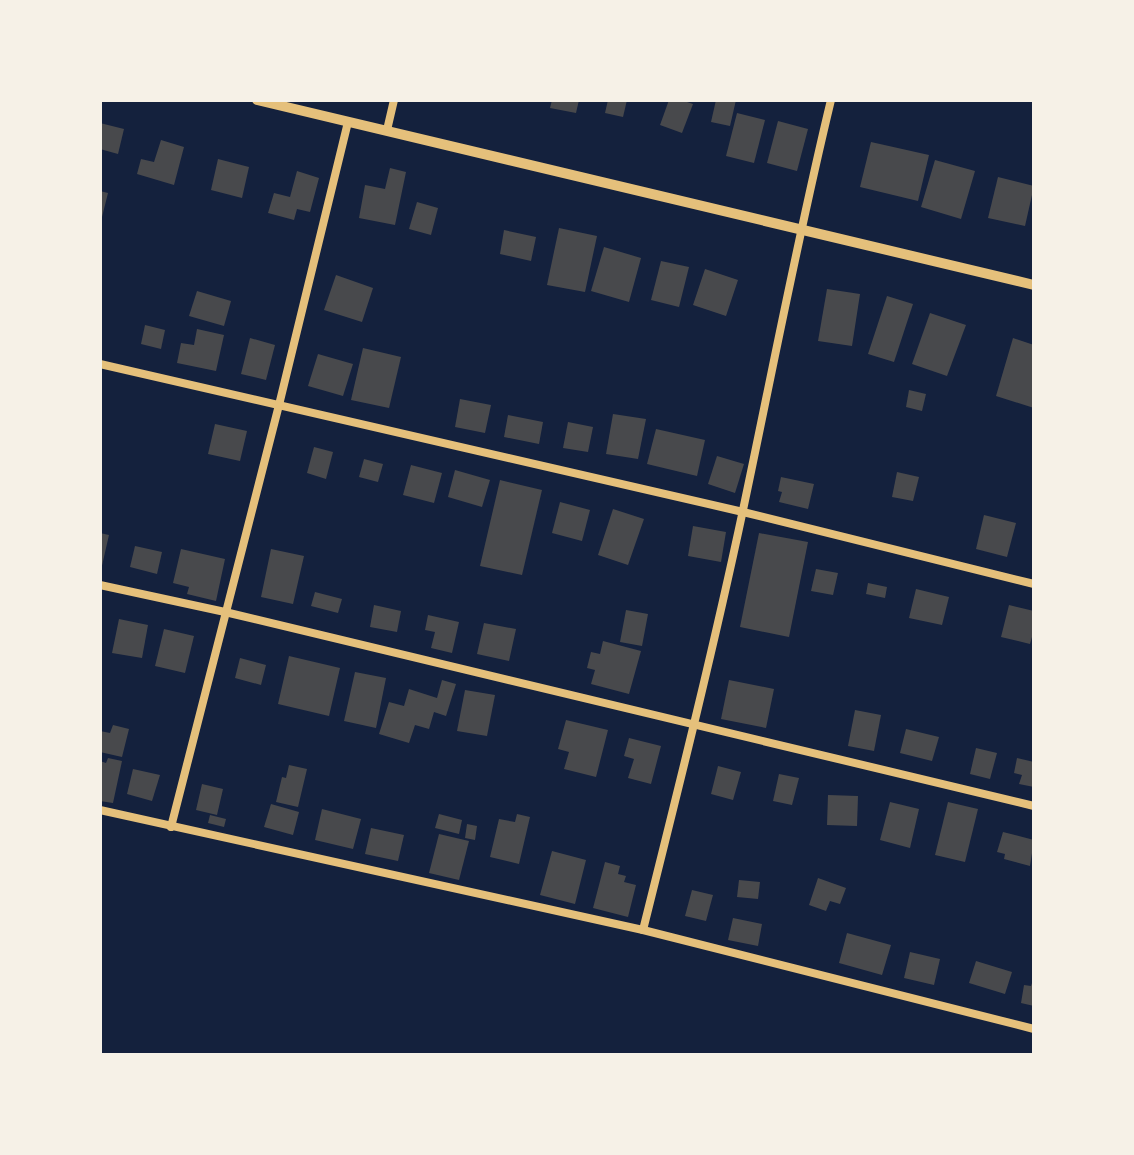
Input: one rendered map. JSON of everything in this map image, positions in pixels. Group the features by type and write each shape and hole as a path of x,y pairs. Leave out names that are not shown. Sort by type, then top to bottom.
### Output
{"street":[{"path":"257,100 1034,285"},
{"path":"387,130 394,100"},
{"path":"643,930 743,512 800,229 831,100"},
{"path":"171,827 348,122"},
{"path":"100,364 743,512 1034,584"},
{"path":"100,585 225,612 694,727 1034,806"},
{"path":"100,810 643,930 1034,1029"}],"building":[{"path":"552,100 579,100 576,113 550,108"},
{"path":"608,100 627,100 623,117 605,113"},
{"path":"669,100 693,104 682,133 660,125"},
{"path":"716,100 736,100 730,126 711,122"},
{"path":"737,113 765,120 754,163 726,156"},
{"path":"778,121 808,129 797,171 767,163"},
{"path":"100,123 124,129 118,154 100,149"},
{"path":"161,140 184,147 174,185 137,174 141,159 154,162"},
{"path":"871,142 929,155 918,201 860,187"},
{"path":"218,159 249,167 242,198 211,190"},
{"path":"935,160 975,171 961,219 921,207"},
{"path":"390,168 406,172 395,225 359,218 365,185 385,189"},
{"path":"297,171 319,178 310,212 297,209 294,220 268,213 274,193 290,197"},
{"path":"998,177 1034,186 1025,226 988,218"},
{"path":"100,191 108,193 101,221 100,221"},
{"path":"417,202 438,208 431,235 409,229"},
{"path":"559,228 597,236 585,292 547,285"},
{"path":"504,230 536,237 531,261 500,254"},
{"path":"604,247 641,258 629,302 591,291"},
{"path":"661,261 689,267 679,307 651,300"},
{"path":"705,269 738,280 726,316 693,305"},
{"path":"336,275 373,288 362,322 324,310"},
{"path":"827,289 860,294 852,346 818,341"},
{"path":"197,291 231,301 224,326 189,316"},
{"path":"887,296 913,304 894,362 868,354"},
{"path":"930,313 966,325 947,376 912,364"},
{"path":"145,325 165,330 161,349 141,344"},
{"path":"197,329 224,335 216,371 177,363 181,343 194,345"},
{"path":"250,338 275,345 266,380 241,374"},
{"path":"1013,338 1034,345 1034,408 996,396"},
{"path":"363,348 401,357 389,408 351,400"},
{"path":"318,354 353,364 343,396 308,386"},
{"path":"909,390 926,394 922,411 906,407"},
{"path":"460,399 491,405 485,433 455,427"},
{"path":"613,414 646,419 638,459 606,454"},
{"path":"508,415 543,422 539,444 504,437"},
{"path":"568,422 593,427 588,452 563,448"},
{"path":"215,424 247,431 240,461 208,454"},
{"path":"656,429 705,440 697,476 647,464"},
{"path":"314,447 333,452 326,479 307,473"},
{"path":"717,456 744,464 735,493 708,484"},
{"path":"364,459 383,464 378,482 359,477"},
{"path":"411,465 442,473 434,503 403,495"},
{"path":"455,470 490,480 482,507 448,497"},
{"path":"897,472 919,477 913,501 892,497"},
{"path":"781,477 814,484 808,509 779,502"},
{"path":"500,480 542,490 522,575 480,566"},
{"path":"560,502 590,510 582,541 552,533"},
{"path":"613,509 644,519 628,565 598,555"},
{"path":"984,515 1016,523 1007,557 976,549"},
{"path":"693,526 726,532 721,562 688,556"},
{"path":"100,533 109,535 101,570 100,570"},
{"path":"759,533 808,542 789,637 740,627"},
{"path":"135,546 162,552 157,574 130,567"},
{"path":"181,549 225,559 216,601 187,594 189,587 173,583"},
{"path":"271,549 304,556 293,604 261,597"},
{"path":"816,569 838,573 833,595 811,591"},
{"path":"868,583 887,587 885,598 866,594"},
{"path":"916,589 949,597 942,625 909,618"},
{"path":"315,592 342,599 338,613 311,606"},
{"path":"374,605 401,611 397,632 370,627"},
{"path":"1009,605 1034,611 1030,644 1001,637"},
{"path":"626,610 648,614 642,646 620,642"},
{"path":"428,615 459,622 452,653 431,648 435,632 425,630"},
{"path":"119,619 148,625 142,658 112,653"},
{"path":"484,623 516,629 509,661 477,654"},
{"path":"164,629 194,636 185,673 155,666"},
{"path":"603,641 641,651 629,694 591,684 595,670 587,668 591,652 600,654"},
{"path":"289,656 340,668 329,716 278,704"},
{"path":"240,658 266,665 261,685 235,678"},
{"path":"355,672 386,678 376,728 344,721"},
{"path":"442,680 456,684 446,716 434,712 429,729 415,725 409,743 379,734 389,702 404,706 409,689 437,698"},
{"path":"729,680 774,689 766,728 721,719"},
{"path":"465,690 495,695 487,736 457,731"},
{"path":"855,710 881,715 874,751 848,746"},
{"path":"566,720 608,730 596,777 564,769 569,752 558,749"},
{"path":"113,725 129,729 122,757 100,752 100,731 110,733"},
{"path":"906,729 939,737 932,761 900,753"},
{"path":"629,738 661,746 651,784 628,778 634,759 624,756"},
{"path":"976,748 997,753 990,779 970,774"},
{"path":"108,758 122,761 113,803 100,801 100,761 106,763"},
{"path":"1017,758 1034,762 1034,787 1019,784 1022,775 1014,773"},
{"path":"289,765 307,769 298,807 276,802 282,777 286,778"},
{"path":"718,766 741,772 733,800 711,794"},
{"path":"133,769 160,775 152,801 127,794"},
{"path":"779,774 799,778 792,805 773,801"},
{"path":"202,784 223,789 217,815 196,810"},
{"path":"828,795 858,796 857,826 827,825"},
{"path":"890,802 919,809 910,848 880,840"},
{"path":"948,802 978,809 965,862 935,855"},
{"path":"271,804 299,812 293,835 264,827"},
{"path":"322,809 361,819 353,849 315,840"},
{"path":"439,814 462,820 459,834 435,828"},
{"path":"517,814 530,817 519,864 490,857 499,819 515,822"},
{"path":"210,815 226,819 224,827 208,823"},
{"path":"467,824 477,826 475,840 465,838"},
{"path":"371,828 404,835 398,861 365,854"},
{"path":"1003,832 1034,840 1030,866 1004,859 1005,854 997,852"},
{"path":"439,834 469,841 459,880 429,873"},
{"path":"552,851 586,860 575,904 540,895"},
{"path":"605,862 620,866 618,874 626,876 624,882 636,885 628,917 593,908"},
{"path":"818,878 846,888 840,904 830,901 826,911 809,905"},
{"path":"739,880 760,882 758,899 737,897"},
{"path":"692,890 713,895 706,921 685,916"},
{"path":"733,918 762,924 758,946 728,940"},
{"path":"847,933 891,945 882,975 839,963"},
{"path":"910,952 940,959 934,985 904,978"},
{"path":"976,961 1012,972 1005,994 969,983"},
{"path":"1033,980 1034,1006 1021,1003 1024,985 1031,986"}]}
